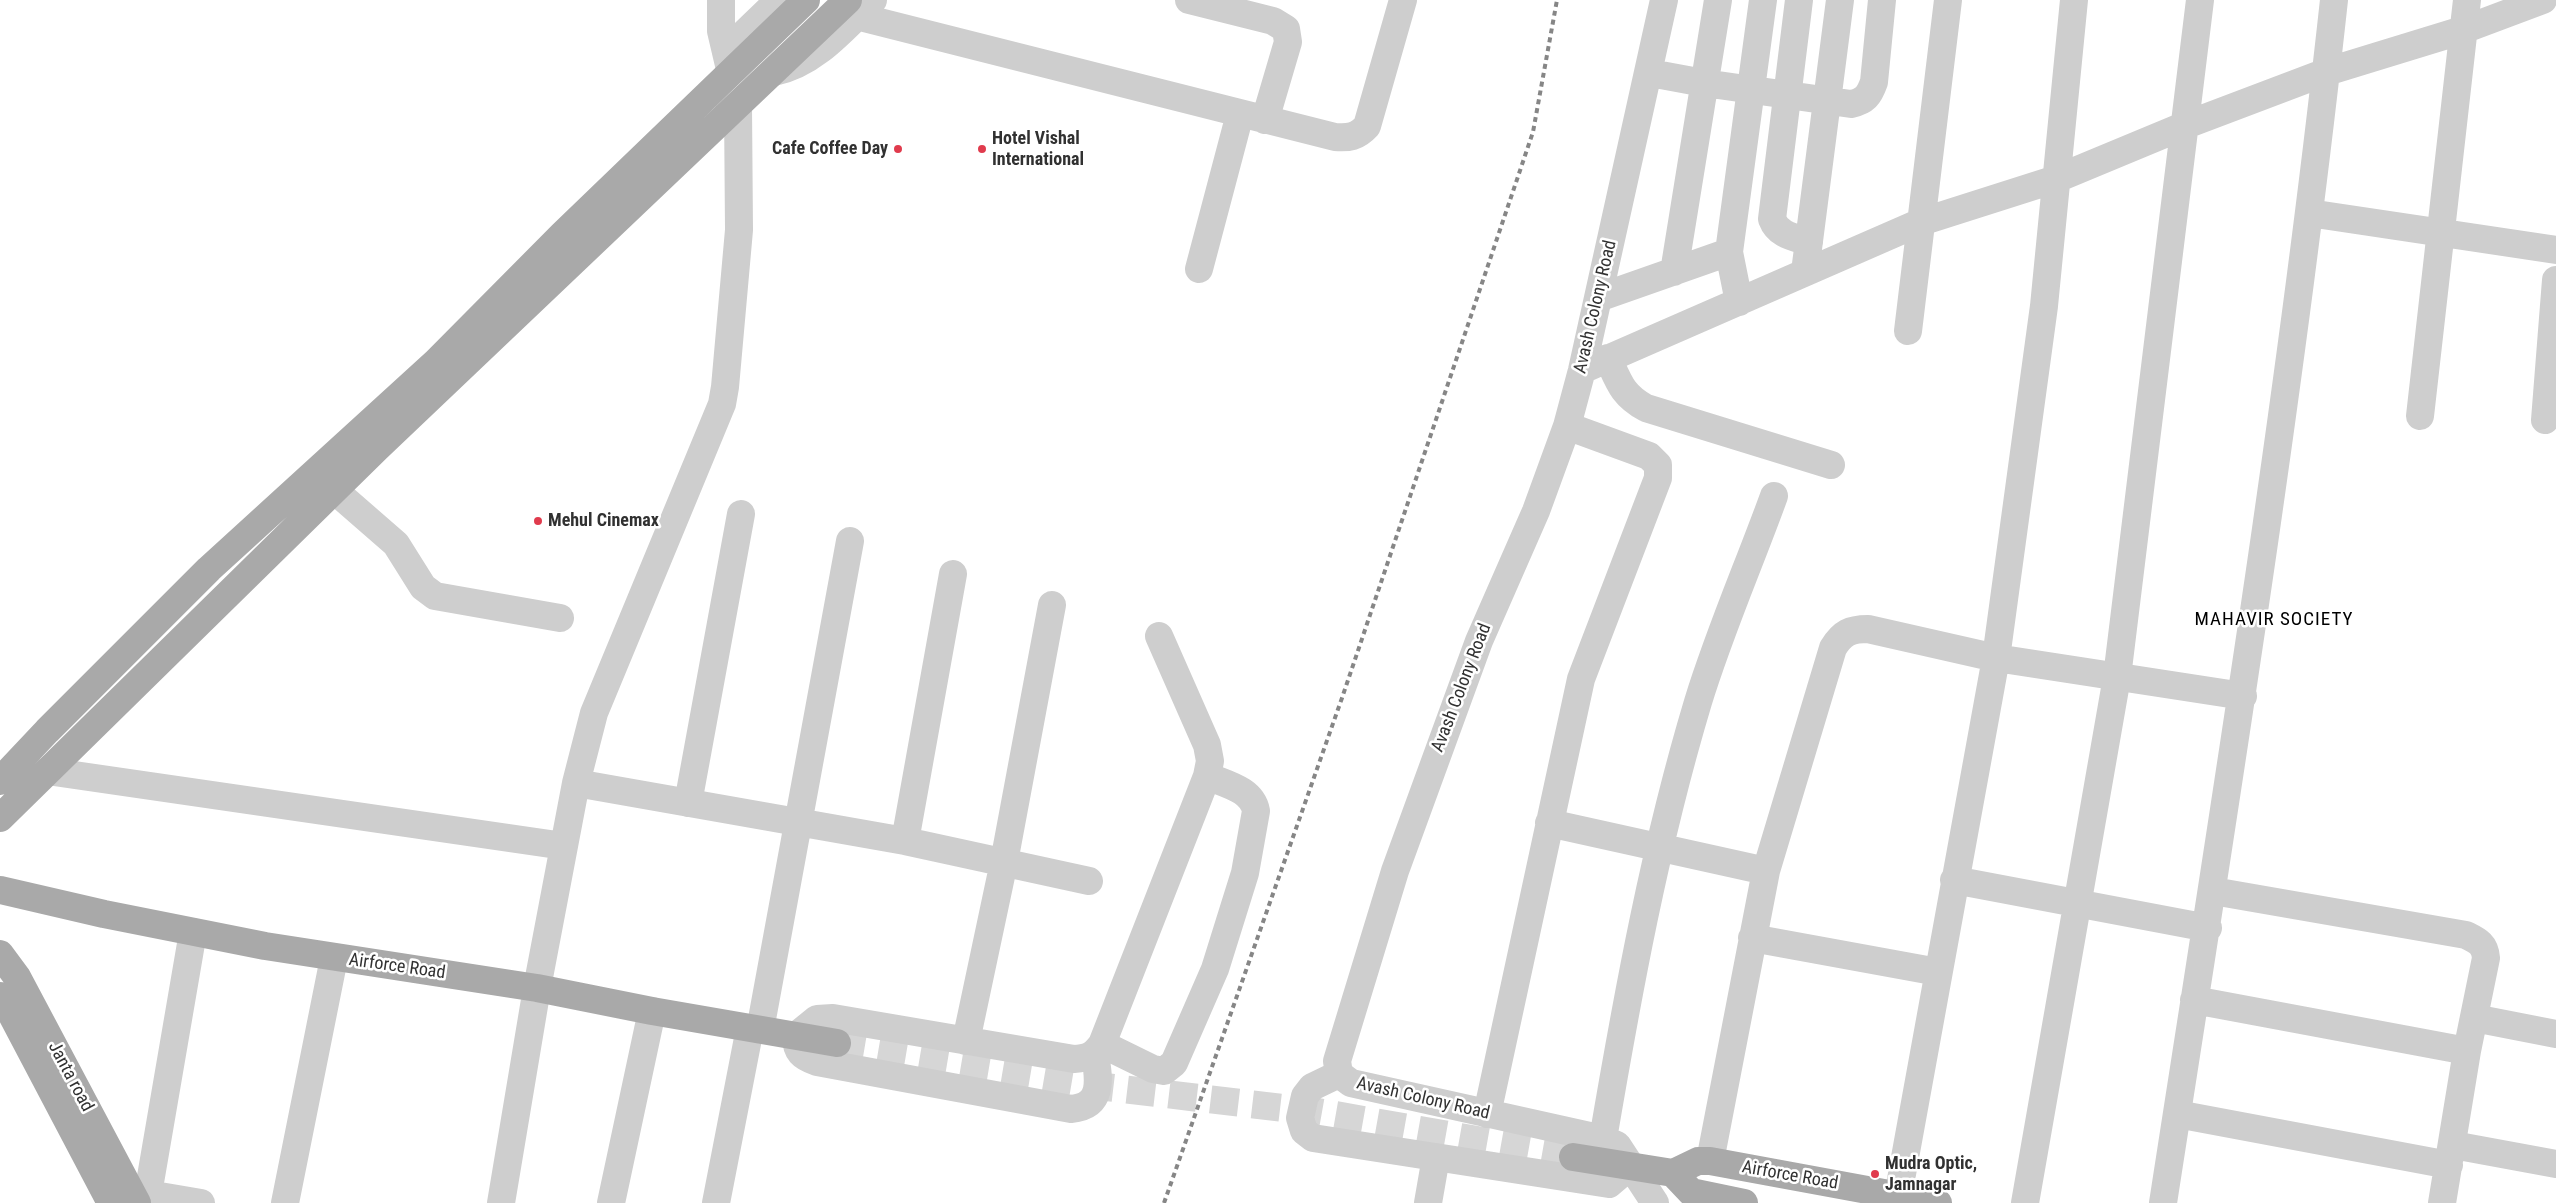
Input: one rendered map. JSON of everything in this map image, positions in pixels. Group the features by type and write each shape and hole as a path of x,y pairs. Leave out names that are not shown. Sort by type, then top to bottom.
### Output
{"main road":[{"path":"0,781 47,731 209,569 436,362 562,235 642,160 728,61 782,10 806,0"},
{"path":"0,818 334,490 809,38 859,5"},
{"name":"Airforce Road","path":"0,890 192,932 334,958 537,988 652,1011 837,1043"},
{"name":"Janta road","path":"0,954 17,977 143,1200"},
{"name":"Janta road","path":"0,996 111,1203"},
{"path":"1573,1157 1672,1173"},
{"name":"Airforce Road","path":"1744,1203 1691,1192 1672,1173 1698,1161 1710,1161 1938,1203"}],"street":[{"path":"721,0 722,31 728,61"},
{"path":"1189,0 1273,21 1286,30 1288,42 1253,117 1200,269"},
{"path":"774,72 790,69 804,61 859,5 1253,117 1335,137 1348,138 1360,134 1367,126 1403,0"},
{"name":"Avash Colony Road","path":"1655,1203 1617,1145 1603,1139 1350,1083 1339,1074 1337,1061 1395,871 1479,641 1536,511 1567,426 1582,370 1650,73 1664,0"},
{"path":"1674,272 1718,0"},
{"path":"1738,302 1729,252 1763,0"},
{"path":"1799,0 1772,219 1776,228 1784,234 1809,242"},
{"path":"1805,272 1840,0"},
{"path":"1650,73 1827,101 1851,104 1863,101 1870,94 1874,82 1882,0"},
{"path":"1908,331 1948,0"},
{"path":"1898,1196 1954,880 1996,658 2044,306 2074,0"},
{"path":"2025,1203 2117,677 2200,0"},
{"path":"2163,1203 2194,1000 2208,928 2243,696 2309,213 2334,0"},
{"path":"2420,416 2467,0"},
{"path":"1582,370 1921,222 2056,179 2186,125 2326,72 2463,30 2543,0"},
{"path":"501,1203 537,988 576,783 599,695 722,404 739,230 738,106"},
{"path":"2309,213 2556,250"},
{"path":"1598,298 1729,252"},
{"path":"2545,420 2556,280"},
{"path":"1608,358 1622,390 1631,400 1646,408 1831,465"},
{"path":"1487,1114 1549,823 1588,657 1658,478 1658,466 1649,456 1567,426"},
{"path":"334,490 396,544 424,587 435,596 560,618"},
{"path":"1603,1139 1619,1044 1659,847 1698,702 1774,496"},
{"path":"688,803 742,514"},
{"path":"716,1203 755,1029 798,822 850,541"},
{"path":"905,841 953,574"},
{"path":"966,1041 1004,862 1052,605"},
{"path":"1710,1161 1766,872 1833,648 1840,636 1852,629 1868,629 1996,658 2243,696"},
{"path":"1098,1049 1087,1059 1074,1059 833,1018 817,1020 796,1036 796,1048 804,1058 817,1062 1071,1109 1085,1108 1093,1101 1098,1078 1098,1049 1207,776 1210,761 1208,745 1159,636"},
{"path":"47,772 564,846"},
{"path":"1098,1049 1153,1069 1164,1071 1174,1063 1210,983 1244,873 1256,811 1254,800 1246,793 1207,776"},
{"path":"576,783 905,841 1088,881"},
{"path":"1549,823 1766,872"},
{"path":"1954,880 2208,928"},
{"path":"2213,891 2466,935 2478,941 2485,948 2486,958 2467,1051 2442,1203"},
{"path":"192,932 143,1200 201,1203"},
{"path":"1752,938 1938,972"},
{"path":"285,1203 334,958"},
{"path":"2194,1000 2467,1051"},
{"path":"611,1203 652,1011"},
{"path":"2474,1018 2556,1034"},
{"path":"1339,1074 1312,1087 1305,1096 1300,1118 1304,1131 1313,1138 1609,1184 1629,1166"},
{"path":"2177,1114 2451,1155 2556,1164"},
{"path":"1428,1203 1436,1157"}],"tunnel":[{"path":"837,1043 1080,1084 1318,1112 1573,1157"}],"railway":[{"path":"1164,1203 1342,698 1533,132 1557,0"}],"place":[{"name":"Cafe Coffee Day","path":"898,149"},
{"name":"Hotel Vishal International","path":"982,149"},
{"name":"Mehul Cinemax","path":"538,521"},
{"name":"Mudra Optic, Jamnagar","path":"1875,1174"}],"district":[{"name":"MAHAVIR SOCIETY","path":"2274,620"}]}
